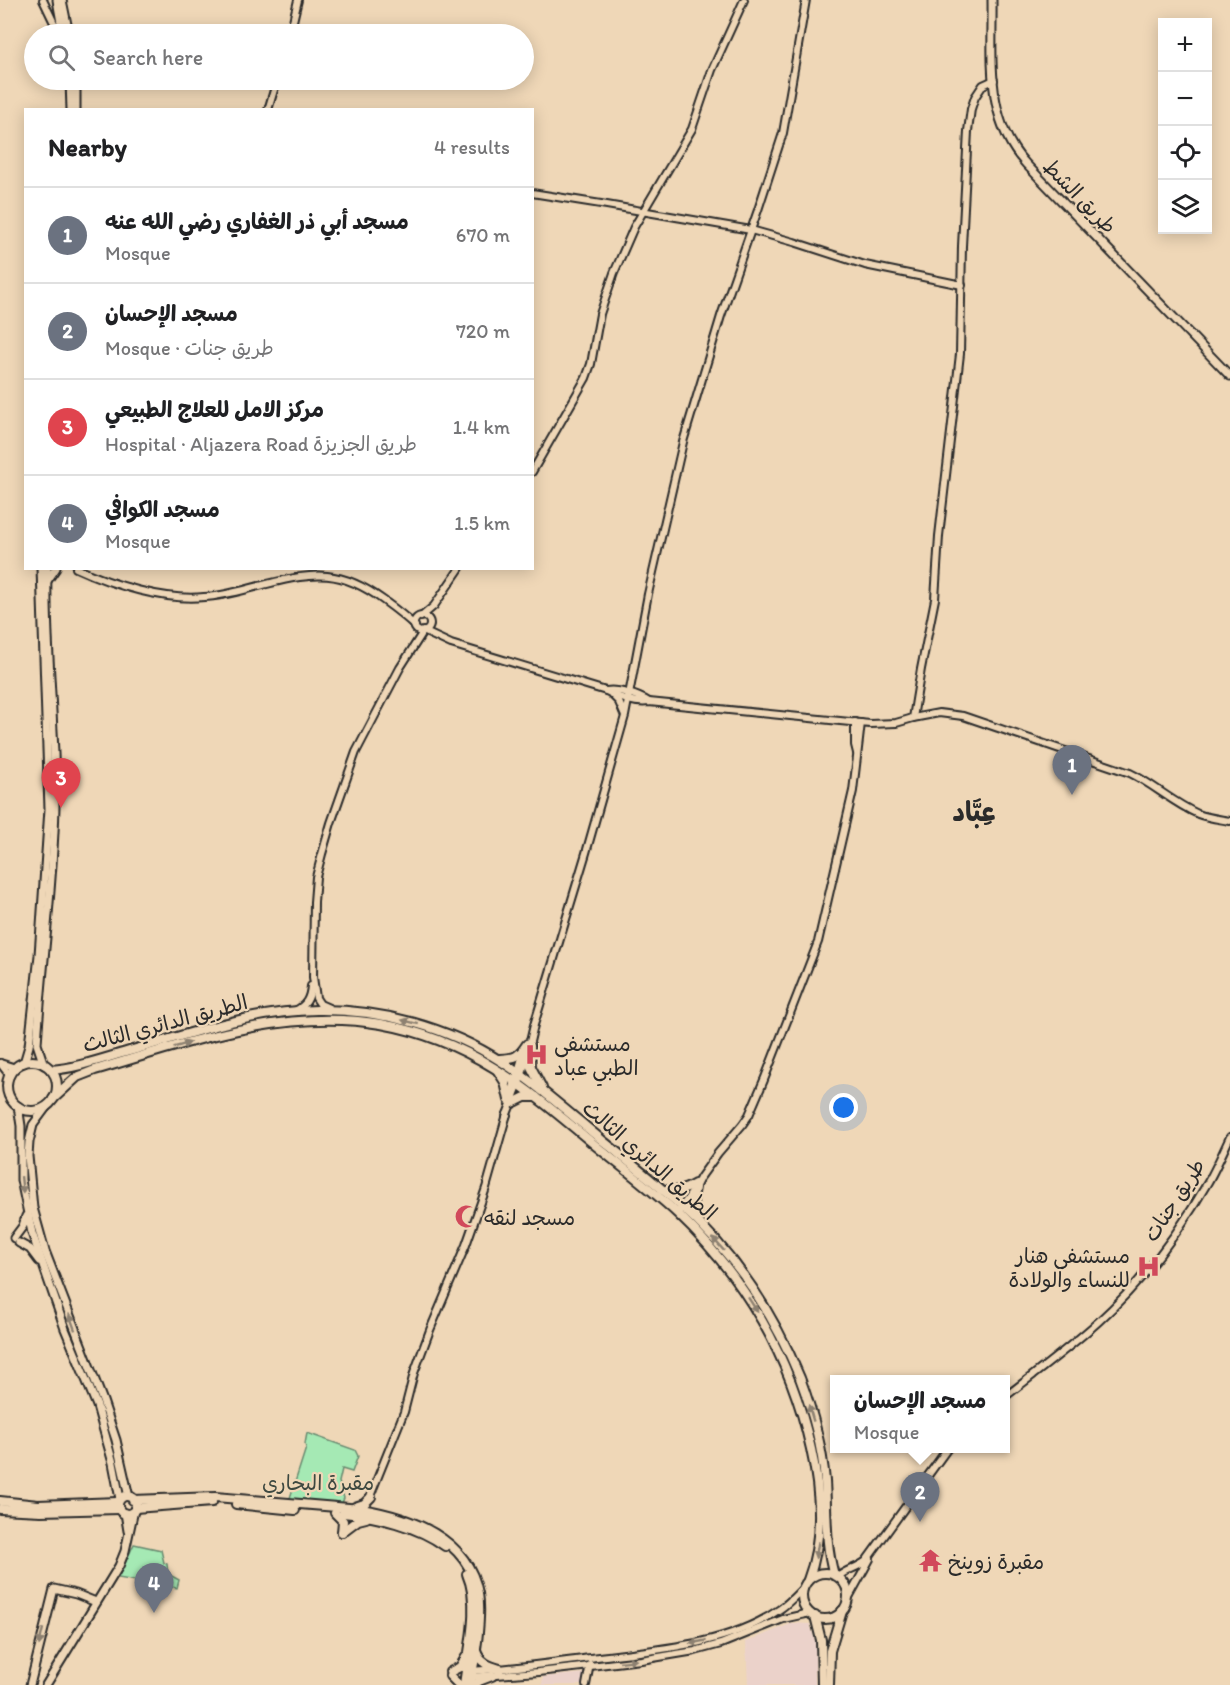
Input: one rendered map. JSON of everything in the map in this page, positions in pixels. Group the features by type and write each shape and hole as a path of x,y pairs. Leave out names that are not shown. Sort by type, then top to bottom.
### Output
{"main road":[{"path":"57,0 61,24"},
{"path":"62,0 67,24"},
{"name":"طريق الشط","path":"992,0 994,80 999,117 1006,135 1021,159 1230,376"},
{"path":"70,90 71,108"},
{"path":"76,90 76,108"},
{"path":"0,1082 20,1066 29,1046 39,955 49,809 41,570"},
{"path":"46,1685 121,1561 129,1533 133,1504 103,1401 73,1327 39,1232 31,1193 28,1156 33,1125 53,1100 57,1083 38,1051 37,1044 51,884 55,805 47,570"},
{"path":"47,581 55,570"},
{"name":"الطريق الدائري الثالث","path":"47,1067 61,1069 222,1024 270,1014 335,1010 392,1017 422,1025 457,1039 497,1063 541,1094 662,1190 741,1287 769,1331 793,1386 808,1436 816,1475 818,1544 815,1560 806,1583"},
{"name":"الطريق الدائري الثالث","path":"53,1100 77,1077 95,1070 224,1033 292,1020 352,1021 402,1029 428,1036 497,1063"},
{"path":"528,1045 531,1067 541,1094 511,1102 497,1063 516,1057 528,1045"},
{"path":"20,1066 35,1062 47,1067"},
{"path":"9,1077 8,1089 15,1103 21,1126 21,1180 27,1213 42,1265 65,1329 97,1407 129,1533"},
{"name":"الطريق الدائري الثالث","path":"541,1094 703,1228 737,1267 763,1304 801,1380 810,1407 821,1456 829,1554 836,1576"},
{"path":"0,1095 30,1111 47,1106"},
{"path":"662,1190 679,1192 697,1184"},
{"path":"697,1184 692,1203 693,1210 703,1228"},
{"path":"27,1213 16,1241 30,1250 42,1265"},
{"path":"121,1506 125,1497 133,1504 214,1502 359,1512"},
{"path":"133,1504 215,1497 347,1509 429,1530 460,1553 472,1574 478,1594 476,1646 469,1679"},
{"path":"347,1509 360,1506 371,1497"},
{"path":"371,1497 369,1505 373,1514"},
{"path":"0,1502 121,1506 129,1513 133,1504"},
{"path":"0,1509 41,1511 121,1506"},
{"path":"335,1512 343,1521 342,1532 358,1520 373,1514 426,1535 448,1548 457,1557 469,1577 473,1601 468,1653 469,1679"},
{"path":"822,1685 821,1640 812,1615 803,1604 802,1592 812,1576 823,1573 836,1576 847,1589 848,1599 830,1651 830,1685"},
{"path":"30,1685 54,1589 96,1602"},
{"path":"812,1615 823,1619 831,1618 842,1611"},
{"path":"476,1646 480,1659 489,1666 500,1669"},
{"path":"459,1685 450,1674 460,1666 468,1653"},
{"path":"469,1679 479,1681 492,1676"}],"street":[{"path":"44,0 55,24"},
{"path":"292,24 298,0"},
{"path":"534,469 586,378 610,281 643,211 692,129 712,70 744,0"},
{"path":"359,1512 371,1497 404,1412 414,1373 426,1340 486,1188 586,853 625,715 648,594 683,442 721,316 783,133 806,0"},
{"path":"913,718 936,591 939,536 960,354 966,143 975,97 981,88 994,80"},
{"path":"269,108 274,90"},
{"path":"534,193 751,230 865,265 962,285"},
{"path":"81,570 133,590 191,598 232,593 305,576 334,576 361,585 397,610 419,631 451,644 610,692 647,702 870,724 896,723 939,713 963,716 1130,773 1197,813 1230,821"},
{"path":"293,1012 307,1002 310,994 313,977 316,877 331,823 356,752 413,646 428,629 432,609 459,570"},
{"path":"413,646 415,621 432,609"},
{"path":"397,610 426,618 435,633 451,644"},
{"path":"610,692 633,680"},
{"path":"633,680 636,690 647,702"},
{"path":"610,692 619,702 625,715"},
{"path":"625,715 634,707 647,702"},
{"path":"840,721 858,735"},
{"path":"678,1208 718,1153 742,1125 754,1104 818,942 854,791 858,722"},
{"path":"858,735 870,724"},
{"path":"313,977 318,1001 324,1007 335,1010"},
{"path":"0,1063 20,1066"},
{"path":"0,1063 9,1077"},
{"name":"طريق جنات","path":"1010,1392 1099,1321 1152,1264 1169,1243 1207,1184 1230,1137"},
{"path":"848,1599 875,1551 928,1473 945,1453"},
{"path":"836,1576 859,1567 875,1551"},
{"path":"469,1679 500,1669 679,1646 717,1638 755,1623 779,1610 806,1583"},
{"path":"492,1676 641,1660 710,1647 783,1619 812,1615"},
{"path":"586,1685 591,1658"}],"shaded area":[{"path":"793,1623 810,1624 815,1641 815,1685 748,1685 746,1642"},
{"path":"586,1673 583,1685 542,1685 543,1677"}],"green space":[{"name":"مقبرة البحاري","path":"307,1433 355,1450 358,1456 352,1472 342,1469 339,1482 344,1498 341,1506 289,1501 306,1448"},
{"path":"134,1544 161,1550 164,1563 167,1564 168,1574 179,1580 177,1588 118,1578"}],"place":[{"name":"مسجد أبي ذر الغفاري رضي الله عنه","path":"1072,795"},
{"name":"مركز الامل للعلاج الطبيعي","path":"61,808"},
{"name":"مستشفى الطبي عباد","path":"536,1055"},
{"name":"مسجد لنقه","path":"466,1217"},
{"name":"مستشفى هنار للنساء والولادة","path":"1148,1267"},
{"name":"مسجد الإحسان","path":"920,1522"},
{"name":"مقبرة زوينخ","path":"930,1561"},
{"name":"مسجد الكوافي","path":"154,1613"}],"district":[{"name":"عِبَّاد","path":"974,811"}]}
